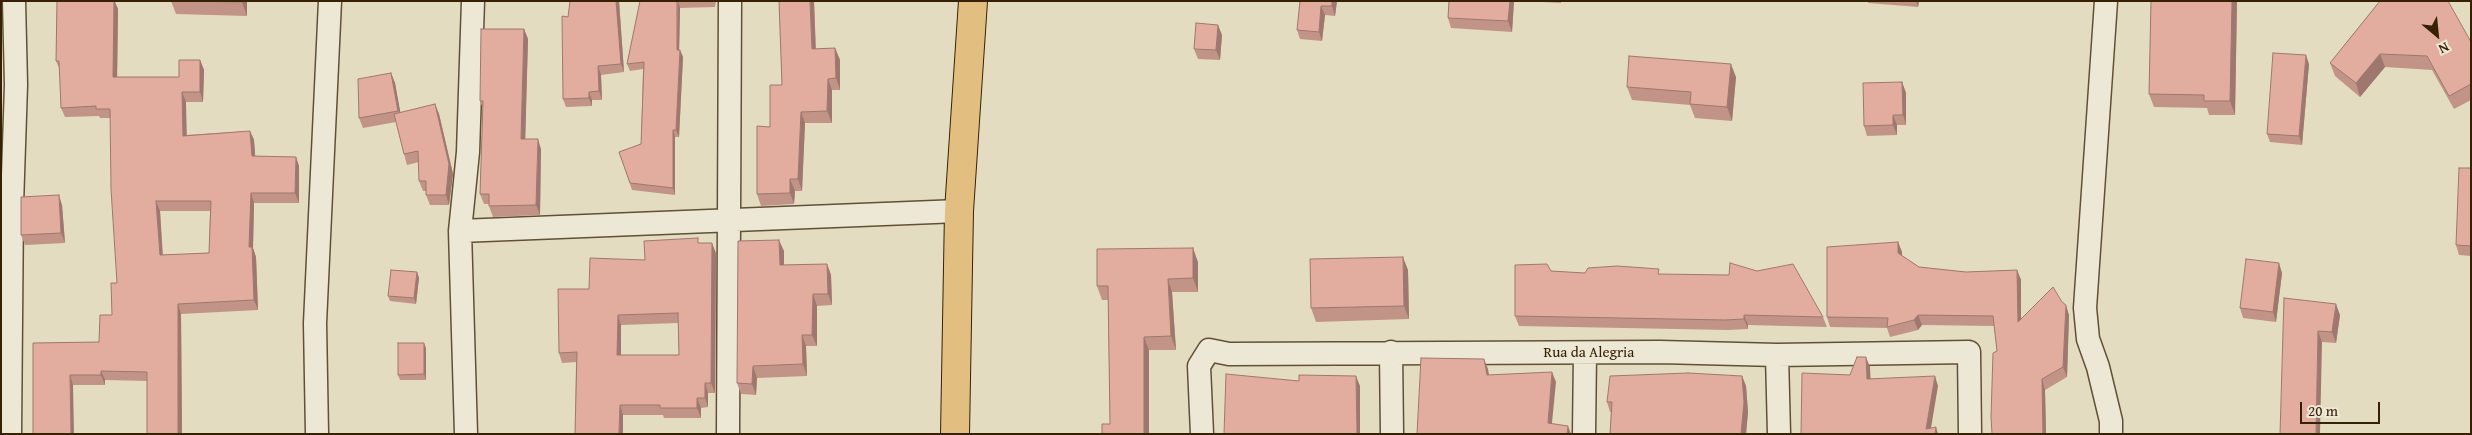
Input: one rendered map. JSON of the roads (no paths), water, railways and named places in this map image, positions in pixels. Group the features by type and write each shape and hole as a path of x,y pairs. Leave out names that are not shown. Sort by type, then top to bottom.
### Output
{"main road":[{"path":"954,434 959,211 973,1"}],"street":[{"path":"10,434 12,205 16,85 14,1"},
{"path":"317,434 315,323 330,1"},
{"path":"466,434 460,231 468,152 473,1"},
{"path":"728,434 730,1"},
{"path":"2106,1 2085,308 2088,339 2098,367 2111,421 2111,434"},
{"path":"460,231 959,211"},
{"name":"Rua da Alegria","path":"1202,434 1200,366 1209,350 1229,354 1391,352 1777,355 1969,352 1970,434"},
{"path":"1391,352 1392,434"},
{"path":"1584,353 1584,434"},
{"path":"1777,355 1779,434"}]}
